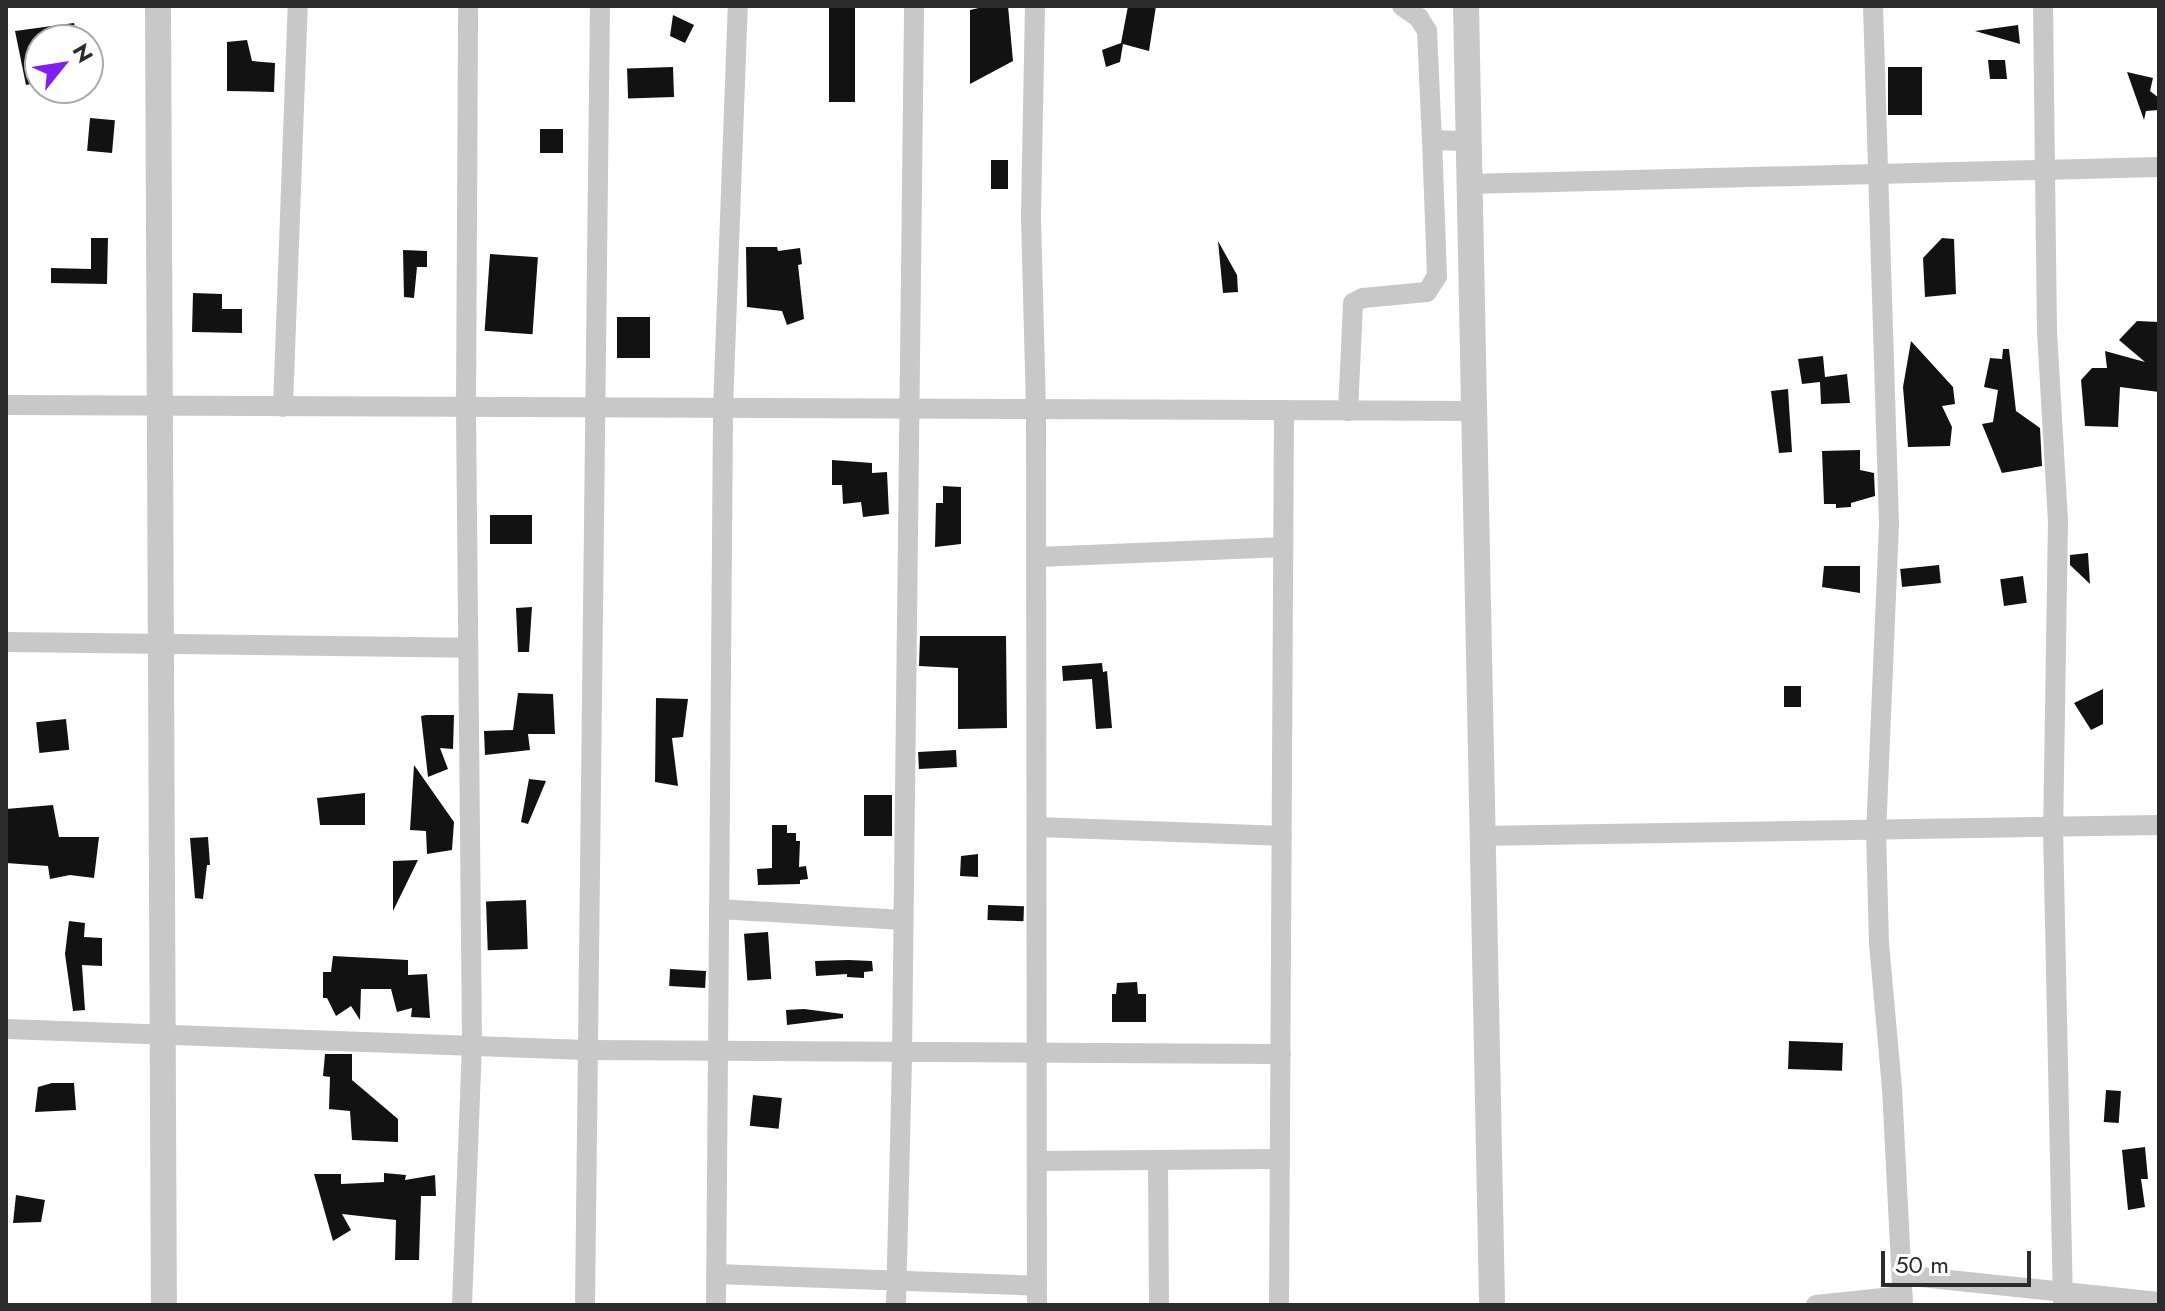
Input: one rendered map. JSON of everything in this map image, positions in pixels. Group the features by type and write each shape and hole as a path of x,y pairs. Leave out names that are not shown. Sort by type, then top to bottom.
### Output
{"street":[{"path":"158,6 164,1305"},
{"path":"283,407 298,6"},
{"path":"462,1305 472,1046 466,408 468,6"},
{"path":"585,1305 600,6"},
{"path":"716,1305 723,409 738,6"},
{"path":"896,1305 902,1055 907,408 914,6"},
{"path":"716,1274 896,1281 1037,1296 1037,557 1031,218 1035,6"},
{"path":"1348,411 1353,303 1363,298 1427,292 1437,276 1427,31 1419,18 1402,6"},
{"path":"1466,6 1492,1305"},
{"path":"1816,1305 1903,1301 1892,1088 1879,943 1876,830 1889,524 1873,6"},
{"path":"2043,6 2047,331 2058,520 2053,827 2064,1299"},
{"path":"1432,140 1469,141"},
{"path":"1470,184 2159,167"},
{"path":"6,405 1475,411"},
{"path":"1279,1305 1284,410"},
{"path":"1037,557 1283,547"},
{"path":"6,642 468,648"},
{"path":"1483,836 2159,825"},
{"path":"1037,827 1282,836"},
{"path":"719,909 903,920"},
{"path":"6,1029 587,1050 902,1055 1281,1054"},
{"path":"1037,1161 1280,1159"},
{"path":"1158,1162 1159,1305"},
{"path":"1902,1275 2064,1299 2159,1302"}],"building":[{"path":"829,6 855,6 855,102 829,102"},
{"path":"1008,6 1013,61 970,84 970,10"},
{"path":"1128,6 1156,6 1149,51 1123,44 1120,62 1106,67 1102,50 1121,43"},
{"path":"673,15 694,25 685,43 670,36"},
{"path":"2018,25 2020,44 1975,31"},
{"path":"24,30 24,75 15,31"},
{"path":"247,40 252,61 275,63 274,92 227,91 227,42"},
{"path":"1988,60 2005,60 2007,79 1990,79"},
{"path":"673,67 674,97 628,99 627,69"},
{"path":"1888,67 1922,67 1922,115 1888,115"},
{"path":"2127,72 2153,78 2150,91 2159,98 2159,110 2146,111 2144,120"},
{"path":"90,118 115,120 112,153 87,151"},
{"path":"540,129 563,129 563,153 540,153"},
{"path":"991,160 1008,160 1008,189 991,189"},
{"path":"91,238 108,238 107,284 51,283 51,268 91,269"},
{"path":"1942,238 1954,239 1956,294 1925,297 1923,258"},
{"path":"1218,241 1237,275 1238,292 1223,293"},
{"path":"746,247 777,247 778,251 800,248 802,264 798,265 804,319 787,325 782,311 747,307"},
{"path":"403,250 427,251 427,267 417,267 414,298 404,297"},
{"path":"490,254 538,257 533,334 485,331"},
{"path":"193,293 222,294 222,309 242,309 242,333 192,332"},
{"path":"617,317 650,317 650,358 617,358"},
{"path":"2137,321 2159,322 2159,392 2120,387 2118,427 2085,426 2081,380 2092,368 2107,368 2105,351 2145,362 2119,340"},
{"path":"1911,341 1953,387 1955,404 1942,406 1952,427 1950,446 1908,447 1903,387"},
{"path":"2003,349 2009,349 2016,411 2040,428 2042,466 2002,473 1982,424 1993,422 1998,390 1984,387 1990,358 2002,359"},
{"path":"1823,356 1825,377 1847,374 1850,403 1821,404 1820,382 1802,384 1798,359"},
{"path":"1788,389 1792,452 1779,453 1771,391"},
{"path":"1860,450 1860,470 1874,473 1875,496 1851,503 1851,507 1836,508 1836,504 1824,504 1822,451"},
{"path":"832,460 872,463 872,473 887,472 889,514 863,517 861,502 843,504 842,485 832,485"},
{"path":"943,486 961,487 961,544 935,547 936,503 943,503"},
{"path":"490,515 532,515 532,544 490,544"},
{"path":"2088,553 2090,584 2070,565 2070,555"},
{"path":"1939,565 1941,583 1902,587 1900,569"},
{"path":"1824,566 1860,566 1860,593 1822,587"},
{"path":"2023,576 2027,603 2004,606 2000,579"},
{"path":"532,607 529,652 518,652 516,608"},
{"path":"920,636 1006,636 1007,728 958,729 958,668 919,666"},
{"path":"1102,663 1103,672 1107,671 1112,728 1096,729 1092,679 1063,681 1062,666"},
{"path":"1784,686 1801,686 1801,707 1784,707"},
{"path":"2103,689 2103,724 2091,730 2074,703"},
{"path":"518,693 553,694 555,734 528,734 530,750 485,755 484,731 513,730"},
{"path":"656,698 688,699 683,737 672,738 678,786 655,782"},
{"path":"454,715 453,749 440,748 448,769 428,777 421,716"},
{"path":"66,719 69,750 39,753 36,722"},
{"path":"956,750 957,767 919,769 918,752"},
{"path":"414,765 454,822 452,850 427,854 426,831 410,830"},
{"path":"529,779 546,781 528,824 521,822"},
{"path":"365,793 365,825 320,825 317,798"},
{"path":"864,795 892,795 892,836 864,836"},
{"path":"53,805 59,837 99,837 94,878 70,875 50,879 48,866 6,863 6,809"},
{"path":"772,825 787,825 787,833 796,833 796,841 800,841 799,867 806,866 808,879 800,880 800,884 758,885 757,869 772,868"},
{"path":"208,837 210,865 207,865 203,899 195,898 190,838"},
{"path":"978,854 978,877 960,876 961,856"},
{"path":"418,860 393,911 393,861"},
{"path":"526,900 528,949 488,950 486,901"},
{"path":"988,905 1024,906 1023,921 987,920"},
{"path":"69,921 85,923 84,937 102,938 102,966 82,965 85,1010 73,1011 65,954"},
{"path":"768,932 771,979 747,981 744,934"},
{"path":"333,956 408,960 408,975 427,974 430,1018 411,1017 412,1008 397,1012 391,989 361,989 360,1020 351,1006 336,1016 327,998 323,998 323,972 331,972"},
{"path":"815,961 872,961 873,971 864,972 864,978 847,977 847,974 816,976"},
{"path":"670,969 706,971 705,988 669,986"},
{"path":"1137,982 1138,994 1146,994 1146,1022 1112,1022 1112,994 1116,994 1117,983"},
{"path":"786,1010 843,1014 843,1018 787,1025"},
{"path":"1789,1041 1843,1043 1842,1071 1788,1069"},
{"path":"325,1054 352,1054 352,1080 398,1119 398,1142 352,1140 350,1111 329,1109 330,1077 323,1076"},
{"path":"52,1083 74,1083 76,1110 35,1112 38,1087"},
{"path":"2106,1090 2121,1091 2119,1123 2104,1122"},
{"path":"753,1095 782,1098 779,1129 750,1126"},
{"path":"2145,1147 2148,1179 2141,1179 2145,1207 2128,1210 2122,1150"},
{"path":"384,1173 406,1175 405,1180 435,1175 436,1196 421,1196 419,1260 395,1260 396,1220 342,1214 351,1230 333,1241 314,1174 341,1174 341,1184 384,1182"},
{"path":"16,1195 45,1200 41,1222 13,1223"}]}
